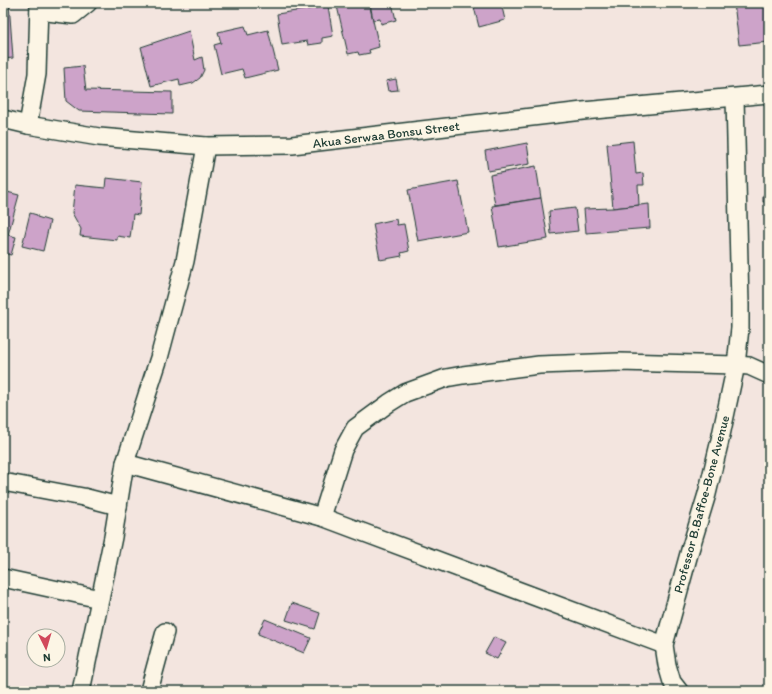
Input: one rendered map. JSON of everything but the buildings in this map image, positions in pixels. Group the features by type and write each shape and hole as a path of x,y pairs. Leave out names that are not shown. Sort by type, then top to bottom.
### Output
{"street":[{"path":"28,125 37,74 39,7 73,15 88,3"},
{"name":"Akua Serwaa Bonsu Street","path":"3,118 28,125 99,137 206,146 292,145 583,110 769,94"},
{"name":"Professor B.Baffoe-Bone Avenue","path":"679,691 672,682 667,665 664,645 707,494 736,365 740,328 735,98"},
{"path":"80,691 113,537 126,463 159,358 185,261 206,146"},
{"path":"322,516 343,450 356,428 405,392 446,378 540,365 619,362 749,366 769,375"},
{"path":"126,463 322,516 664,645"},
{"path":"3,482 83,497 118,506"},
{"path":"3,578 100,599"},
{"path":"150,691 165,632"}]}
